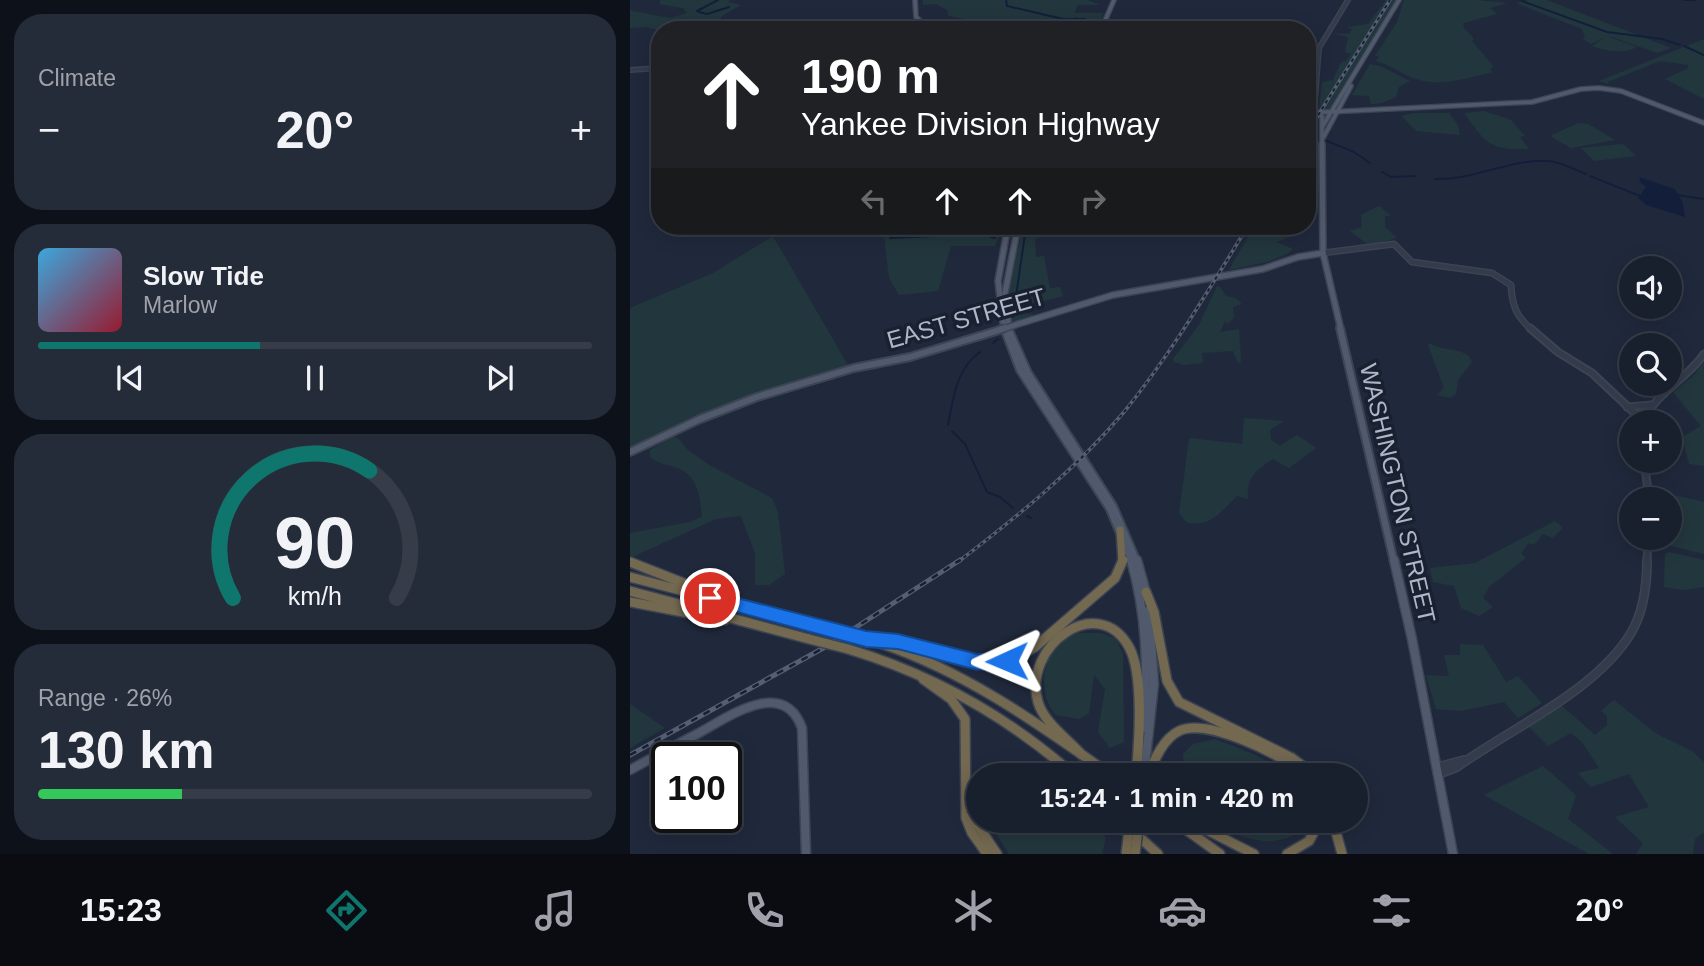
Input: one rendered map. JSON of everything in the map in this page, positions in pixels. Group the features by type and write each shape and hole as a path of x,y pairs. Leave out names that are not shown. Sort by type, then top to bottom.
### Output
{"highway":[{"path":"866,639 898,642 977,662 1013,659 1035,647 1115,578 1124,558 1119,530"},
{"path":"630,562 737,605"},
{"path":"630,577 866,639 916,655 972,681 1018,709 1094,763"},
{"path":"630,591 848,649 911,670 954,690 1000,717 1059,763"},
{"path":"1146,592 1154,612 1167,681 1175,696 1192,710 1299,763"},
{"path":"630,602 708,618 744,622"},
{"path":"1082,755 1042,710 1036,694 1035,677 1040,658 1054,638 1073,628 1091,625 1115,632 1130,649 1135,673 1137,763"},
{"path":"911,670 951,698 964,715 967,728 966,818 972,833 987,854"},
{"path":"1152,763 1168,739 1184,729 1202,727 1223,732 1289,763"},
{"path":"983,833 997,854"},
{"path":"1129,833 1148,845"},
{"path":"1126,854 1129,833"},
{"path":"1135,833 1158,854"},
{"path":"1135,854 1138,833"},
{"path":"1191,833 1220,854"},
{"path":"1213,833 1254,854"},
{"path":"1287,854 1309,841 1313,833"},
{"path":"1336,833 1342,854"}],"main road":[{"path":"915,0 916,17 920,21"},
{"path":"1107,21 1116,0"},
{"path":"1333,113 1399,0"},
{"path":"1321,128 1341,105 1352,81"},
{"path":"1316,113 1532,102 1581,89 1599,88 1621,91 1704,123"},
{"path":"1341,105 1343,109 1355,112"},
{"name":"WASHINGTON STREET","path":"1322,139 1333,113"},
{"name":"WASHINGTON STREET","path":"1316,114 1322,116 1323,253 1410,630 1452,854"},
{"path":"1004,235 998,286 1002,326 1009,347 1026,379 1100,491 1119,530 1135,574 1146,637 1146,701 1138,763"},
{"path":"1016,235 1005,304 1015,348 1115,506 1133,547 1146,592 1153,636 1154,676 1147,763"},
{"path":"1001,247 1013,248"},
{"name":"EAST STREET","path":"630,452 717,412 757,397 854,368 906,358 1113,295 1263,269 1303,256 1323,253"},
{"path":"630,770 753,705 774,702 792,710 798,716 802,728 806,854"}],"street":[{"path":"1316,90 1320,45 1345,1"},
{"path":"630,71 651,69"},
{"path":"1323,253 1396,244 1408,260 1492,273 1502,277 1512,289 1512,306 1521,320 1558,352 1592,373 1629,410"},
{"path":"1648,410 1688,375 1704,354"},
{"path":"1623,405 1635,408 1651,405"},
{"path":"1438,770 1457,767 1570,692 1621,644 1636,623 1642,607 1647,550"}],"green space":[{"path":"660,0 729,0 728,2 741,5 722,16 720,21 651,21 651,28 630,28 630,8 632,11 670,18 687,13 683,8 659,4"},
{"path":"923,0 1088,0 1100,5 1077,5 1075,13 1104,13 1101,21 1075,17 1077,21 971,21 949,16 947,10 936,4 923,5"},
{"path":"1386,0 1396,0 1329,110 1319,109 1322,82 1333,80 1341,62 1346,61 1351,54 1345,52 1348,37 1331,33 1349,34 1352,29 1347,27 1368,24"},
{"path":"1404,0 1507,3 1490,8 1497,14 1463,23 1474,39 1472,41 1493,66 1490,69 1492,72 1454,81 1435,82 1411,77 1376,61 1379,56 1375,56 1397,22"},
{"path":"1547,0 1671,48 1657,53 1612,37 1609,37 1637,47 1614,51 1592,46 1604,38 1591,44 1583,39 1585,37 1582,29 1516,3"},
{"path":"1704,39 1704,99 1665,79 1688,68 1688,65 1660,61 1608,84 1599,81"},
{"path":"1370,64 1410,81 1399,87 1396,97 1371,104 1369,96 1352,95"},
{"path":"1484,111 1511,120 1525,136 1520,137 1529,149 1496,146 1483,137 1464,113"},
{"path":"1414,113 1449,113 1458,125 1460,135 1416,131 1402,116"},
{"path":"1578,123 1588,124 1615,140 1571,148 1550,136"},
{"path":"1623,144 1636,156 1594,161 1581,148"},
{"path":"1379,206 1390,215 1385,217 1385,227 1397,238 1370,246 1350,231 1362,227 1361,215"},
{"path":"884,235 999,235 995,246 951,246 938,291 899,295 889,278"},
{"path":"1021,235 1039,235 1035,241 1036,257 1044,256 1050,288 1060,287 1063,296 1027,305 1025,313 1034,315 1012,322 1009,291"},
{"path":"1249,235 1293,235 1277,242 1293,249 1287,254 1267,262 1229,270"},
{"path":"773,236 849,367 768,392 630,450 630,308 713,273"},
{"path":"1217,286 1226,296 1235,298 1242,304 1233,307 1234,318 1227,324 1225,321 1220,332 1239,329 1241,361 1238,363 1233,351 1202,353 1203,363 1184,365 1174,362 1173,359 1199,325"},
{"path":"1430,343 1465,354 1472,362 1458,380 1456,394 1450,398 1437,395 1444,388 1428,345"},
{"path":"1704,362 1704,466 1689,464 1682,437 1701,426 1676,396 1682,396 1682,385"},
{"path":"1244,418 1284,421 1270,430 1271,440 1280,446 1297,435 1316,448 1289,468 1273,459 1253,475 1248,499 1237,496 1208,521 1194,524 1186,522 1179,513 1190,438 1242,444"},
{"path":"672,437 678,438 688,450 709,465 772,498 778,512 785,574 769,585 755,585 755,553 741,516 716,519 630,558 630,533 690,522 702,517 699,494 689,475 650,457 650,450"},
{"path":"1682,497 1704,502 1704,554 1682,549"},
{"path":"1555,521 1563,528 1552,538 1543,534 1534,545 1529,543 1521,553 1526,558 1490,586 1483,598 1493,607 1479,616 1461,608 1454,586 1433,582 1430,568 1475,563"},
{"path":"1669,552 1704,560 1704,587 1685,590 1664,587 1665,554"},
{"path":"1078,633 1101,633 1116,639 1123,654 1124,742 1110,748 1098,732 1105,689 1094,675 1089,713 1079,719 1056,715 1046,697 1044,678 1052,649 1057,640"},
{"path":"1460,644 1483,645 1506,682 1518,676 1542,703 1518,718 1504,702 1460,711 1436,709 1426,675 1449,676 1444,655 1460,655"},
{"path":"1614,700 1655,733 1692,751 1704,762 1704,832 1695,839 1693,854 1636,854 1643,843 1615,817 1649,807 1629,774 1591,787 1578,773 1599,768 1582,742 1571,733 1548,746 1528,726 1561,705 1595,735 1607,725 1607,716 1601,711"},
{"path":"630,704 665,728 630,748"},
{"path":"1215,739 1271,763 1183,763 1183,754 1193,744"},
{"path":"1543,766 1576,795 1568,819 1613,854 1589,854 1484,795"},
{"path":"996,833 1100,833 1106,837 1102,854 1009,854"},
{"path":"1234,833 1296,833 1276,841 1262,841"}],"water":[{"path":"1639,177 1675,189 1683,203 1685,217 1646,205 1638,198 1646,187"}],"waterway":[{"path":"697,11 718,0"},
{"path":"1006,0 1007,6 1063,19 1086,21"},
{"path":"1684,0 1695,0"},
{"path":"1522,1 1607,32 1662,39 1680,45"},
{"path":"699,12 707,14 729,7"},
{"path":"1684,46 1704,55"},
{"path":"1327,141 1354,152 1370,163"},
{"path":"1435,179 1463,177 1535,161 1563,164 1586,174"},
{"path":"1382,172 1391,177 1416,176"},
{"path":"1590,176 1640,196"},
{"path":"1677,195 1704,199"},
{"path":"890,238 958,235"},
{"path":"985,235 995,238"},
{"path":"1013,317 1025,235"},
{"path":"993,343 998,339"},
{"path":"948,425 961,376 980,352"},
{"path":"952,431 965,444 987,492 1000,497 1013,508"},
{"path":"1027,516 1031,518"}],"railway":[{"path":"1316,119 1390,0"},
{"path":"958,562 1045,492 1106,433 1174,344 1242,235"},
{"path":"630,755 827,646 960,560"}],"route":[{"path":"710,598 866,639 898,642 977,662 1007,661"}]}
